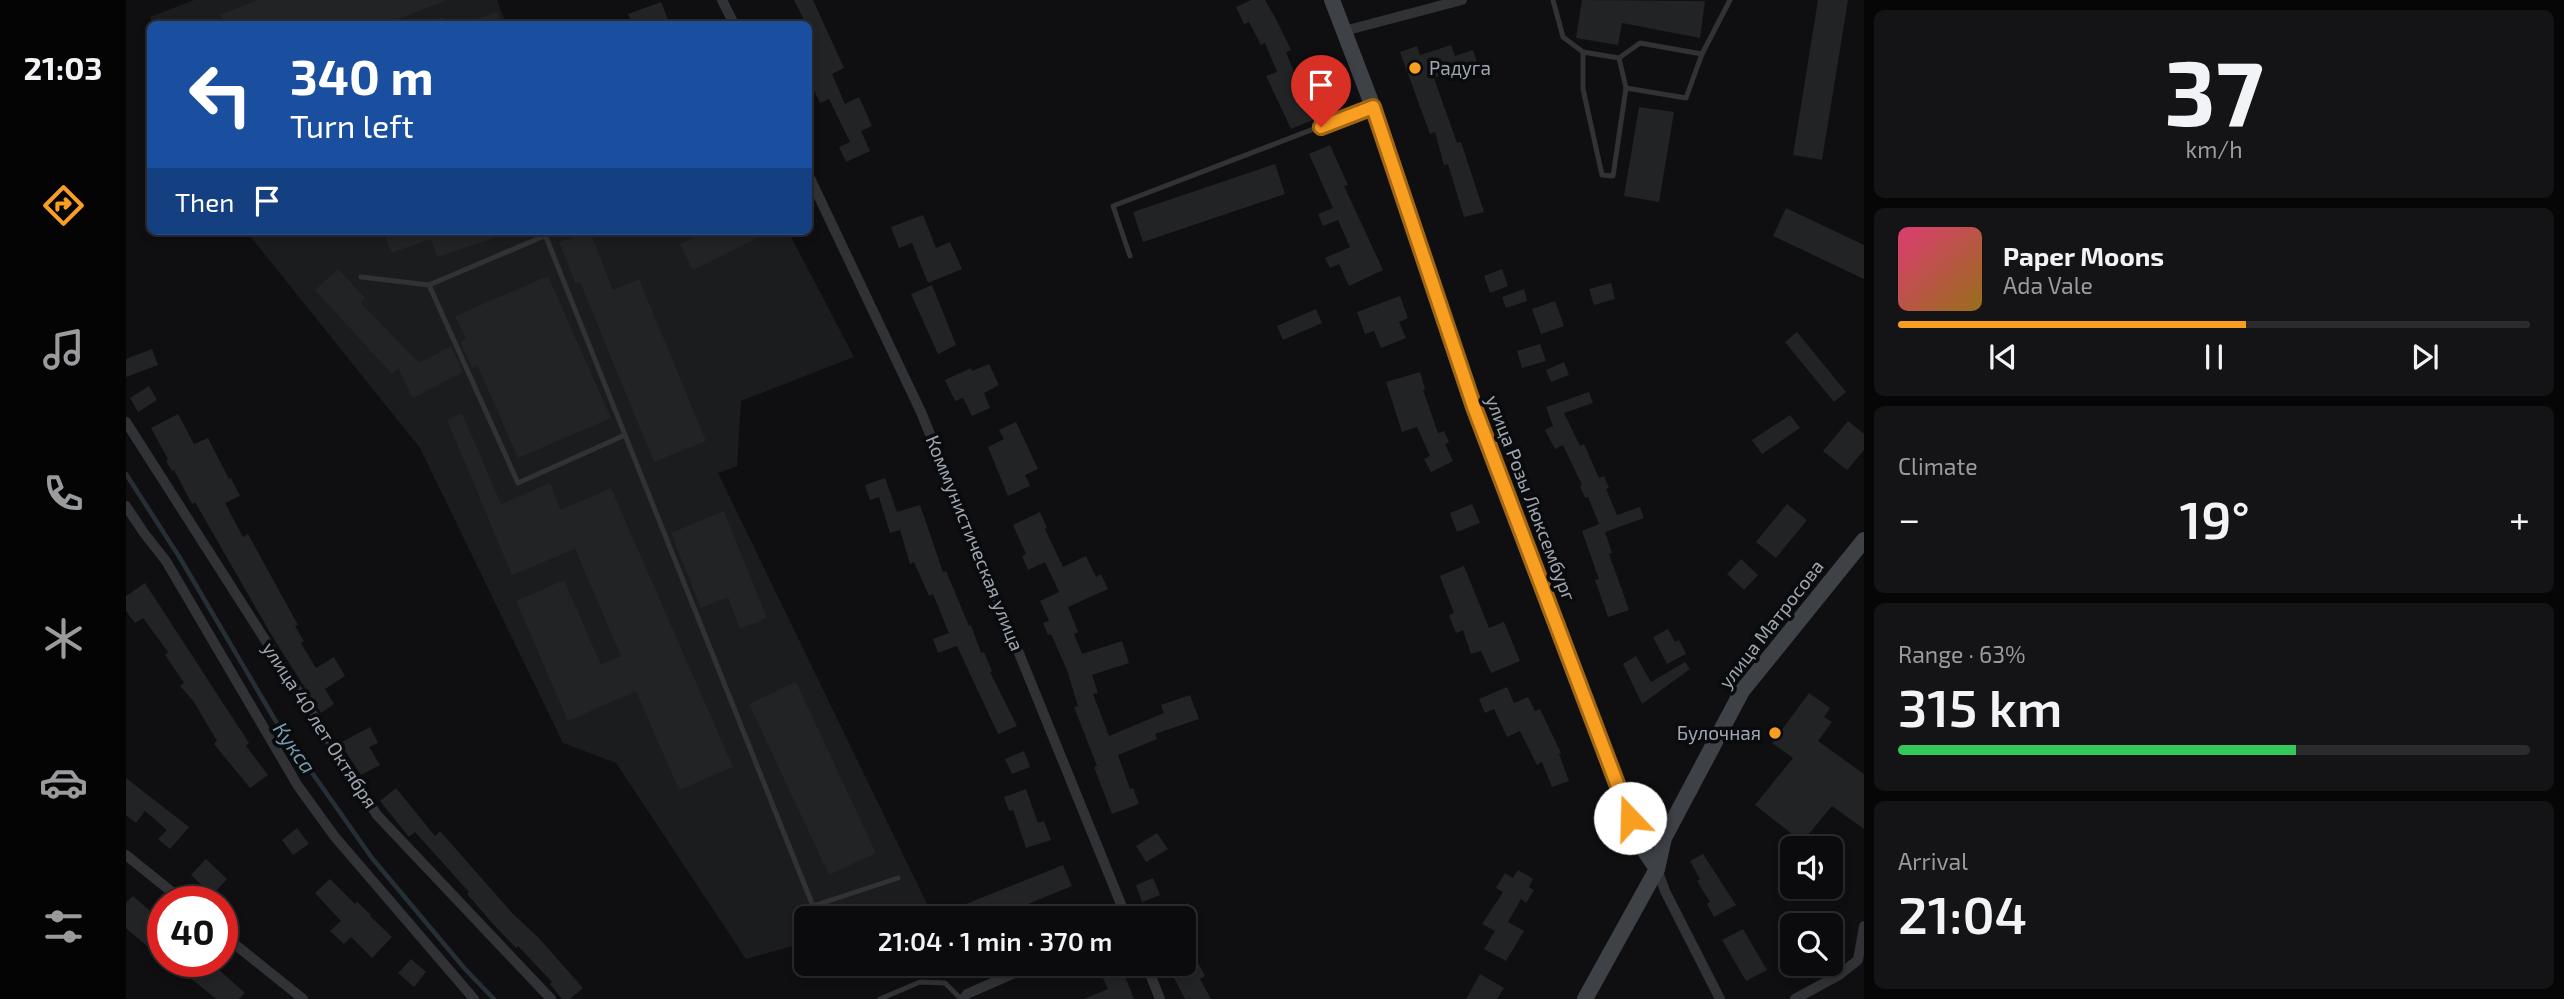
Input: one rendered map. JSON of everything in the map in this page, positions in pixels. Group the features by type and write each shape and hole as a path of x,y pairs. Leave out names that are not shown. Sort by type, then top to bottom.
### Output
{"street":[{"path":"722,0 732,21"},
{"name":"улица Розы Люксембург","path":"1332,0 1373,107 1474,407 1639,841 1657,869 1665,891 1720,999"},
{"path":"1344,30 1462,0"},
{"name":"Коммунистическая улица","path":"812,182 921,412 1122,906"},
{"name":"улица 40 лет Октября","path":"126,422 377,815 551,999"},
{"path":"126,506 166,561 298,786 335,837 474,999"},
{"name":"улица Матросова","path":"1585,999 1657,869 1664,838 1742,691 1864,540"},
{"path":"126,855 164,886"},
{"path":"1795,999 1839,975 1857,960 1864,926"},
{"path":"238,946 303,999"},
{"path":"962,999 967,994 1008,976"},
{"path":"1151,976 1160,999"}],"lane":[{"path":"1553,0 1563,37 1583,52 1619,58 1640,43 1702,54"},
{"path":"1626,88 1686,98 1702,54 1730,0"},
{"path":"1583,52 1583,89 1601,175 1613,176 1626,88 1619,58"},
{"path":"1130,256 1113,206 1373,107"},
{"path":"361,278 429,285 549,235"},
{"path":"545,237 813,906 898,878"},
{"path":"429,285 518,483 625,435"},
{"path":"880,999 920,982 945,983 962,999"}],"shaded area":[{"path":"194,0 497,0 505,21 152,21 150,17"},
{"path":"249,235 790,235 854,357 741,401 737,466 718,473 928,906 794,906 794,946 746,959 616,763 563,743 420,448"}],"building":[{"path":"258,0 446,0 392,21 223,21 220,15"},
{"path":"794,0 813,0 844,68 832,74 845,104 859,97 872,126 861,131 870,151 846,162 839,147 850,142 829,99 820,103 812,86 812,21 804,21"},
{"path":"1251,0 1265,0 1276,19 1291,50 1286,52 1313,120 1291,129 1266,76 1277,72 1265,43 1261,45 1249,22 1244,24 1236,7"},
{"path":"1582,0 1705,1 1700,38 1622,23 1618,45 1576,38"},
{"path":"1818,0 1848,0 1822,160 1793,155"},
{"path":"661,2 669,21 631,21 628,14"},
{"path":"497,12 500,21 472,21"},
{"path":"1451,45 1455,56 1473,50 1477,63 1434,78 1457,143 1461,142 1484,212 1464,217 1448,164 1444,165 1435,132 1430,134 1400,52 1417,46 1420,55"},
{"path":"1639,107 1674,112 1659,202 1624,196"},
{"path":"1330,145 1348,185 1344,186 1383,270 1349,286 1339,264 1330,268 1325,258 1350,247 1338,220 1323,226 1318,214 1333,208 1309,154"},
{"path":"1275,164 1285,194 1143,242 1133,212"},
{"path":"1786,208 1864,245 1864,279 1773,236"},
{"path":"923,215 936,248 950,242 962,269 928,283 912,243 899,248 891,227"},
{"path":"385,235 504,235 437,257 431,239 391,253"},
{"path":"579,235 592,235 613,290 639,279 706,441 654,462 580,282 576,284 559,242"},
{"path":"697,235 763,235 693,270 680,244"},
{"path":"338,269 365,298 361,303 419,363 451,346 463,372 413,398 398,368 392,374 315,290"},
{"path":"1502,269 1508,286 1490,293 1484,276"},
{"path":"548,276 611,418 518,458 477,365 472,368 460,342 466,339 455,316"},
{"path":"1611,283 1615,299 1594,305 1589,289"},
{"path":"932,285 956,345 938,354 911,294"},
{"path":"1524,289 1527,301 1506,308 1502,297"},
{"path":"1400,296 1408,318 1399,322 1406,338 1381,348 1374,331 1365,334 1357,312"},
{"path":"1555,301 1564,326 1541,334 1532,309"},
{"path":"1316,309 1322,323 1283,340 1277,326"},
{"path":"1797,332 1846,392 1834,402 1785,342"},
{"path":"1540,344 1546,361 1522,368 1517,351"},
{"path":"152,349 158,365 126,377 126,359"},
{"path":"1564,362 1569,375 1551,382 1546,370"},
{"path":"989,364 999,385 984,393 990,408 972,416 963,398 955,401 945,380 971,368 972,371"},
{"path":"1420,372 1425,389 1423,390 1438,433 1444,431 1449,442 1445,444 1453,461 1431,472 1424,459 1430,456 1417,427 1402,432 1386,382"},
{"path":"149,386 157,400 138,412 130,398"},
{"path":"1589,392 1593,403 1564,413 1580,446 1584,444 1599,478 1604,476 1609,488 1606,489 1617,515 1640,507 1644,518 1605,532 1612,553 1609,554 1629,610 1608,617 1595,580 1599,579 1582,531 1599,524 1563,445 1555,449 1545,430 1553,426 1546,407"},
{"path":"462,413 501,504 550,483 561,510 611,488 733,767 679,790 636,691 568,721 516,601 564,580 601,665 621,656 575,549 512,575 447,420"},
{"path":"178,414 194,444 208,438 229,479 231,478 240,496 225,503 243,537 248,534 298,625 295,626 304,641 301,643 316,668 334,657 345,676 325,689 334,704 321,713 272,636 195,502 192,504 174,470 172,471 166,461 168,459 151,428"},
{"path":"1790,415 1800,428 1762,454 1752,440"},
{"path":"1848,421 1864,434 1864,450 1847,470 1823,451"},
{"path":"1016,422 1038,469 1025,475 1030,486 1008,496 988,447 1004,439 999,430"},
{"path":"885,478 897,512 920,505 943,572 946,571 981,653 984,652 992,671 990,672 1017,726 998,734 957,646 938,653 933,639 949,633 933,594 929,596 914,562 910,564 900,530 890,533 879,497 870,500 865,485"},
{"path":"1472,504 1480,523 1457,532 1450,513"},
{"path":"1787,504 1807,520 1776,558 1756,542"},
{"path":"724,511 767,618 740,629 728,597 701,608 671,533"},
{"path":"1040,512 1063,567 1086,556 1096,577 1101,574 1108,589 1068,607 1078,632 1074,634 1082,654 1122,641 1129,663 1092,675 1098,693 1093,694 1109,736 1164,713 1161,705 1190,695 1199,719 1155,734 1157,739 1118,755 1130,789 1133,788 1139,804 1112,814 1074,707 1078,706 1067,670 1051,634 1048,635 1043,623 1049,621 1040,601 1059,592 1045,562 1028,570 1022,556 1026,554 1013,525"},
{"path":"1741,559 1758,575 1744,590 1727,574"},
{"path":"1464,566 1489,628 1504,622 1520,661 1491,673 1481,651 1471,654 1463,630 1456,633 1449,615 1454,613 1440,576"},
{"path":"145,583 249,743 246,746 268,775 250,788 214,744 217,741 194,702 180,686 184,683 165,655 168,652 143,618 135,623 126,611 126,596"},
{"path":"1668,629 1675,642 1679,640 1686,654 1667,664 1653,637"},
{"path":"1636,656 1651,682 1685,662 1690,669 1642,704 1623,664"},
{"path":"796,682 876,853 829,875 749,704"},
{"path":"1507,687 1514,703 1528,697 1535,711 1540,709 1561,753 1559,754 1569,781 1552,787 1542,762 1537,765 1520,731 1507,737 1494,709 1485,713 1479,699"},
{"path":"1809,693 1830,708 1824,717 1832,722 1818,741 1864,774 1864,829 1832,806 1807,836 1794,836 1755,805 1793,758 1772,743"},
{"path":"370,727 378,743 369,747 380,765 361,775 340,743"},
{"path":"1024,751 1030,767 1012,774 1005,759"},
{"path":"126,778 189,827 170,849 158,839 167,830 145,811 136,823 126,815"},
{"path":"396,788 435,836 440,831 583,988 570,999 562,999 550,984 552,982 493,924 467,894 469,892 415,832 409,837 380,801"},
{"path":"1026,789 1038,823 1044,821 1051,840 1026,848 1013,810 1009,811 1004,797"},
{"path":"297,828 309,844 293,855 282,840"},
{"path":"1157,833 1168,849 1146,862 1136,846"},
{"path":"1703,854 1736,905 1714,917 1707,904 1710,902 1697,881 1700,879 1690,861"},
{"path":"206,859 227,879 220,886 203,886 191,875"},
{"path":"1063,865 1072,886 1024,906 966,904"},
{"path":"1518,870 1533,879 1529,887 1534,890 1526,903 1521,899 1508,922 1524,931 1506,961 1484,949 1495,931 1482,924 1503,892 1496,888 1505,873 1513,878"},
{"path":"1153,878 1160,895 1142,902 1136,885"},
{"path":"330,879 392,937 372,958 351,937 344,944 330,931 341,921 315,893"},
{"path":"133,896 147,908 147,946 126,928 126,903"},
{"path":"1743,929 1767,970 1746,981 1722,940"},
{"path":"411,959 426,972 414,987 398,973"},
{"path":"1196,959 1205,976 1200,979 1211,999 1185,999 1173,976 1196,976"},
{"path":"1480,974 1504,988 1497,999 1466,999"},
{"path":"1102,976 1125,976 1134,999 1084,999 1108,989"},
{"path":"189,977 227,977 245,993 239,999 216,999"}],"waterway":[{"name":"Кукса","path":"126,474 180,558 275,720 372,858 465,969 494,999"}],"place":[{"name":"Радуга","path":"1415,68"},
{"name":"Булочная","path":"1775,733"}],"route":[{"path":"1321,127 1373,107 1474,407 1630,818"}]}
